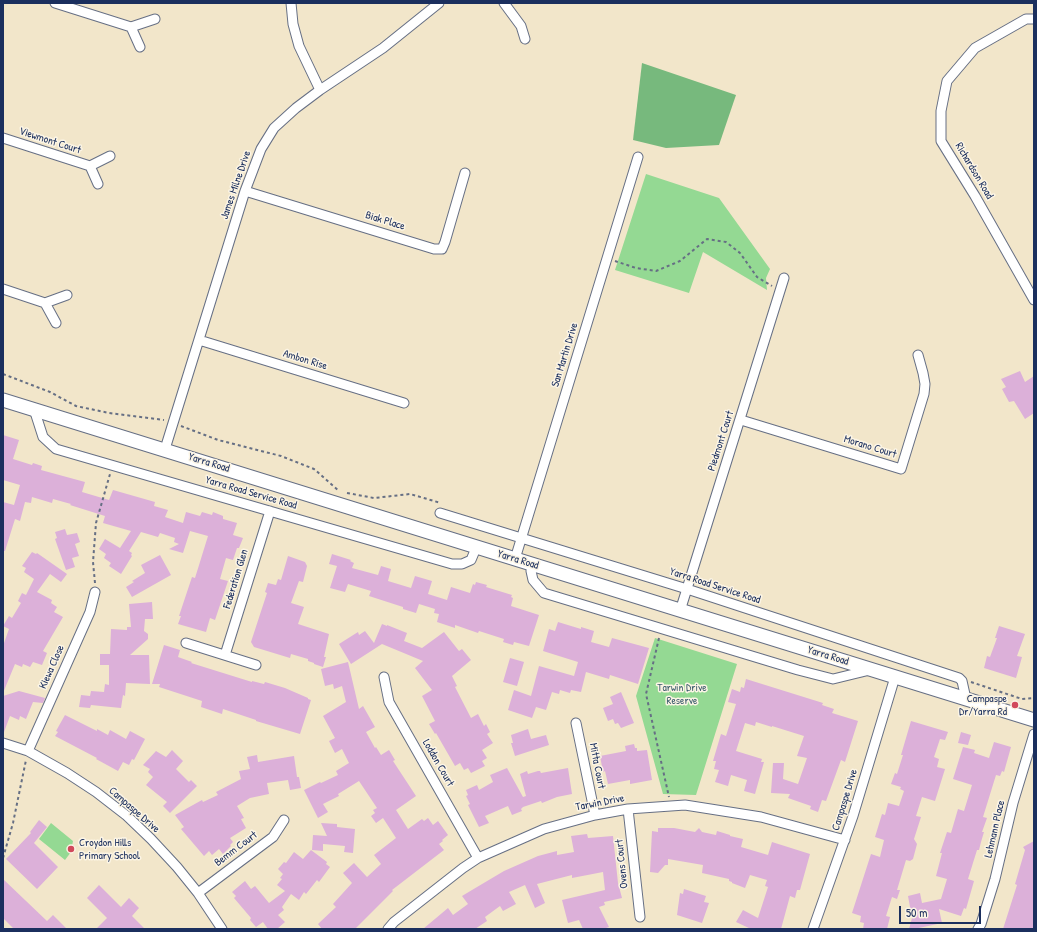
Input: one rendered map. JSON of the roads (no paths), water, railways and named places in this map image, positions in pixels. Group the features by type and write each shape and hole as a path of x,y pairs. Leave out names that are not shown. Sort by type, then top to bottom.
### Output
{"main road":[{"name":"Yarra Road","path":"3,400 1034,720"}],"street":[{"path":"55,3 131,27 155,19"},
{"path":"291,3 293,24 299,46 320,90"},
{"name":"James Milne Drive","path":"164,450 245,191 261,149 274,128 296,108 383,48 439,3"},
{"path":"504,3 521,26 525,39"},
{"name":"Richardson Road","path":"1034,18 1026,19 975,48 947,81 941,110 941,141 975,196 1034,300"},
{"path":"131,27 140,47"},
{"name":"Viewmont Court","path":"3,138 90,166 110,156"},
{"name":"San Martin Drive","path":"515,559 638,157"},
{"name":"Viewmont Court","path":"90,166 98,184"},
{"name":"Biak Place","path":"245,191 434,249 442,248 445,242 465,173"},
{"name":"Piedmont Court","path":"680,611 741,420 784,278"},
{"path":"3,290 46,302 68,294"},
{"path":"46,302 56,323"},
{"name":"Ambon Rise","path":"199,340 404,403"},
{"name":"Morano Court","path":"741,420 901,469 924,394 925,384 918,355"},
{"name":"Yarra Road Service Road","path":"34,409 43,437 56,449 452,564 462,564 471,560 476,548"},
{"name":"Federation Glen","path":"225,655 270,511"},
{"name":"Yarra Road Service Road","path":"440,513 687,589 959,678 962,681 966,700"},
{"path":"532,564 531,571 533,580 544,593 798,670 833,679 870,670"},
{"name":"Kiewa Close","path":"28,751 90,612 95,592"},
{"path":"186,643 256,665"},
{"name":"Campaspe Drive","path":"813,929 845,840 895,677"},
{"name":"Loddon Court","path":"384,678 389,702 478,858"},
{"name":"Mitta Court","path":"576,723 595,815"},
{"name":"Lehmann Place","path":"978,929 981,924 995,879 1013,803 1034,734"},
{"name":"Campaspe Drive","path":"3,743 28,751 67,773 96,792 127,816 177,867 198,893 222,929"},
{"name":"Tarwin Drive","path":"388,929 394,922 478,858 544,829 595,815 628,809 685,805 761,817 845,840"},
{"name":"Ovens Court","path":"628,809 640,917"},
{"name":"Bemm Court","path":"198,893 273,837 284,820"}],"place":[{"name":"Campaspe Dr/Yarra Rd","path":"1015,705"},
{"name":"Croydon Hills Primary School","path":"71,849"}],"park label":[{"name":"Tarwin Drive Reserve","path":"682,694"}]}
